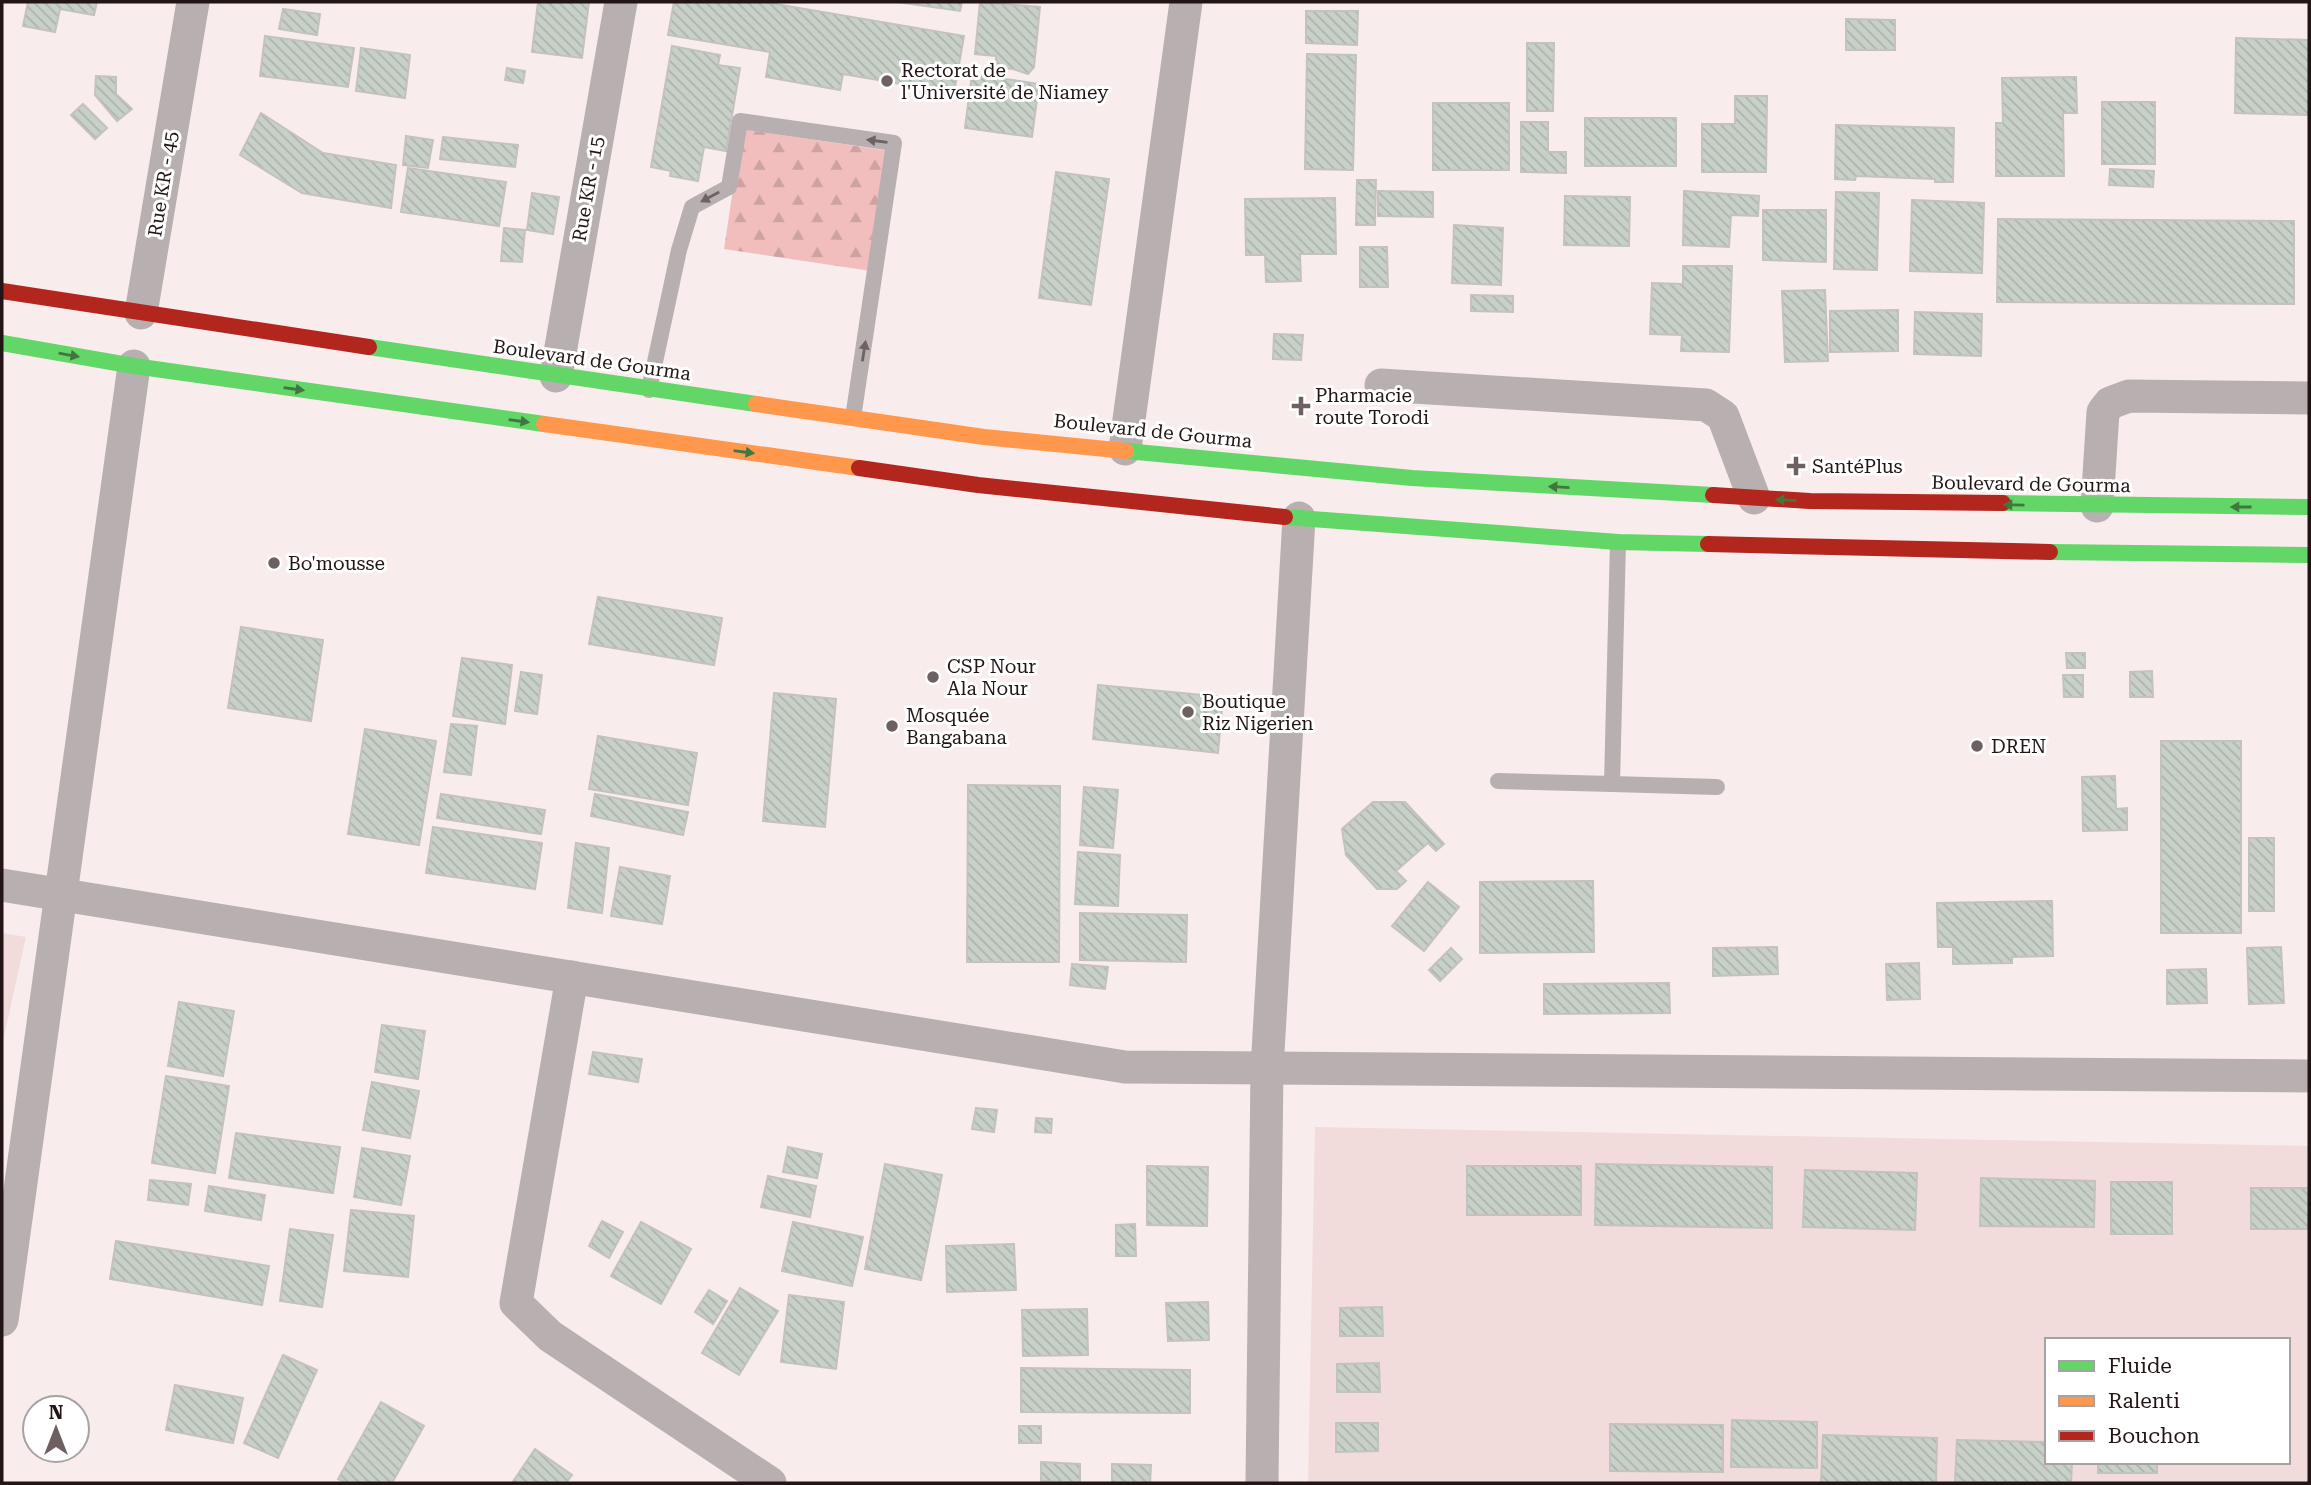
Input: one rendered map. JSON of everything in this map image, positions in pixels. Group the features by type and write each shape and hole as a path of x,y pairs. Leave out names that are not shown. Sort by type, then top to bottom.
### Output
{"highway":[{"name":"Boulevard de Gourma","path":"2,292 141,320 984,436 1412,478 1754,498 2097,506 2309,507"},
{"path":"2,343 135,360 978,485 1299,518 1618,542 1946,551 2309,555"}],"street":[{"name":"Rue KR - 45","path":"141,320 193,2"},
{"name":"Rue KR - 15","path":"556,376 621,2"},
{"path":"1125,449 1186,2"},
{"path":"2,1320 135,360"},
{"path":"1381,385 1706,405 1723,416 1754,498"},
{"path":"2097,506 2103,412 2110,403 2129,396 2309,398"},
{"path":"1262,1483 1268,1069 1299,518"},
{"path":"2,885 1125,1067 2309,1076"},
{"path":"572,977 516,1303 550,1336 770,1483"}],"lane":[{"path":"649,390 679,250 692,207 729,187 740,121 753,122 894,143 853,418"},
{"path":"1612,785 1618,542"},
{"path":"1498,781 1717,787"}],"shaded area":[{"path":"2,933 26,937 2,1046"},
{"path":"1315,1127 2309,1146 2309,1483 1308,1483"}],"green space":[{"path":"742,129 890,151 871,271 724,249"}],"building":[{"path":"28,2 97,2 94,15 60,9 55,32 23,26"},
{"path":"538,2 589,2 582,58 532,52"},
{"path":"674,2 764,2 964,36 954,93 843,74 840,90 766,77 770,52 668,35"},
{"path":"897,2 962,2 960,11"},
{"path":"980,2 1040,7 1034,67 1028,74 996,67 996,56 975,54"},
{"path":"283,9 320,14 317,35 279,29"},
{"path":"1306,11 1358,11 1357,45 1306,43"},
{"path":"1846,19 1895,20 1895,50 1846,50"},
{"path":"265,36 354,48 348,87 260,76"},
{"path":"2236,38 2309,40 2309,115 2235,113"},
{"path":"1527,43 1554,43 1553,111 1527,111"},
{"path":"672,46 720,55 718,65 740,68 726,151 704,147 698,181 670,176 671,171 651,167"},
{"path":"361,48 410,55 405,98 356,91"},
{"path":"1307,54 1356,55 1353,170 1305,169"},
{"path":"507,68 525,71 523,83 505,80"},
{"path":"972,74 1039,84 1032,137 965,128"},
{"path":"96,76 116,77 116,94 132,109 117,121 95,95"},
{"path":"2076,77 2077,113 2063,113 2064,176 1996,176 1996,123 2003,123 2002,78"},
{"path":"1735,96 1767,96 1766,172 1702,172 1702,124 1735,124"},
{"path":"2102,102 2155,102 2155,164 2102,164"},
{"path":"1433,103 1509,103 1509,170 1433,170"},
{"path":"83,104 107,128 95,139 71,115"},
{"path":"261,113 323,153 396,165 391,208 302,193 240,155"},
{"path":"1585,118 1676,118 1676,166 1585,166"},
{"path":"1521,122 1548,122 1548,152 1566,152 1566,173 1521,172"},
{"path":"1836,125 1954,128 1953,182 1856,176 1855,180 1835,179"},
{"path":"406,136 433,140 428,168 403,165"},
{"path":"443,137 518,145 515,167 440,159"},
{"path":"408,168 506,182 499,226 401,212"},
{"path":"2110,169 2154,171 2153,187 2109,185"},
{"path":"1056,172 1109,179 1091,305 1039,298"},
{"path":"1357,180 1376,180 1375,225 1356,225"},
{"path":"1378,191 1433,192 1433,217 1378,216"},
{"path":"1684,191 1759,196 1758,216 1731,215 1729,247 1683,245"},
{"path":"1836,192 1879,193 1877,270 1834,269"},
{"path":"532,193 559,197 553,234 527,230"},
{"path":"1565,196 1630,197 1629,246 1564,245"},
{"path":"1335,198 1336,254 1300,254 1301,281 1266,282 1265,255 1246,255 1245,199"},
{"path":"1912,200 1984,203 1982,273 1910,271"},
{"path":"1763,210 1826,210 1826,262 1763,260"},
{"path":"1998,219 2294,221 2294,304 1997,302"},
{"path":"1454,225 1503,228 1501,285 1452,283"},
{"path":"504,228 525,230 522,262 501,261"},
{"path":"1360,247 1387,247 1388,287 1360,287"},
{"path":"1683,266 1732,266 1729,352 1681,351 1682,335 1650,334 1652,283 1683,284"},
{"path":"1825,290 1828,361 1785,362 1782,291"},
{"path":"1471,295 1513,296 1513,312 1471,311"},
{"path":"1898,310 1898,351 1830,352 1830,311"},
{"path":"1915,312 1982,314 1981,356 1914,354"},
{"path":"1274,334 1303,335 1301,360 1273,359"},
{"path":"598,597 722,618 714,665 589,644"},
{"path":"241,627 323,640 311,721 228,708"},
{"path":"2066,653 2085,653 2085,668 2067,668"},
{"path":"462,658 512,665 505,724 453,716"},
{"path":"2152,671 2153,697 2130,697 2130,672"},
{"path":"521,672 542,675 537,714 515,711"},
{"path":"2063,675 2083,675 2083,697 2064,697"},
{"path":"1098,685 1223,697 1218,753 1093,739"},
{"path":"774,693 836,699 825,827 763,821"},
{"path":"451,724 477,726 471,775 444,772"},
{"path":"365,729 436,741 419,845 348,834"},
{"path":"598,736 697,753 688,805 589,789"},
{"path":"2161,741 2241,741 2241,933 2161,933"},
{"path":"2115,776 2116,809 2127,808 2127,830 2083,831 2082,777"},
{"path":"968,785 1060,786 1059,962 967,962"},
{"path":"1084,787 1118,790 1113,848 1080,845"},
{"path":"441,794 545,810 541,834 437,818"},
{"path":"595,794 688,812 683,835 591,816"},
{"path":"1373,802 1405,802 1444,844 1436,851 1428,843 1396,871 1406,881 1397,889 1377,889 1346,855 1342,829"},
{"path":"433,827 542,843 535,889 426,873"},
{"path":"2249,838 2274,838 2274,911 2249,911"},
{"path":"576,843 609,848 602,913 568,908"},
{"path":"1078,852 1120,855 1118,906 1075,904"},
{"path":"620,867 670,876 662,924 611,916"},
{"path":"1593,881 1594,952 1480,953 1480,882"},
{"path":"1428,882 1459,907 1424,951 1392,926"},
{"path":"2052,901 2053,956 2012,957 2012,963 1953,964 1953,947 1938,947 1937,903"},
{"path":"1080,913 1187,915 1186,962 1080,960"},
{"path":"1777,947 1778,974 1713,976 1713,948"},
{"path":"2281,947 2284,1003 2249,1004 2247,948"},
{"path":"1451,948 1462,959 1440,981 1429,970"},
{"path":"1919,963 1920,999 1887,1000 1886,964"},
{"path":"1072,964 1108,967 1105,989 1070,985"},
{"path":"2206,969 2207,1003 2167,1004 2167,970"},
{"path":"1669,983 1670,1013 1544,1014 1544,984"},
{"path":"179,1002 234,1011 223,1076 168,1066"},
{"path":"382,1025 425,1031 418,1079 375,1072"},
{"path":"593,1052 642,1059 638,1082 589,1074"},
{"path":"166,1076 229,1086 215,1173 152,1163"},
{"path":"372,1082 419,1091 410,1138 363,1130"},
{"path":"976,1108 997,1110 994,1132 972,1129"},
{"path":"1036,1118 1052,1119 1051,1133 1035,1132"},
{"path":"236,1133 340,1147 333,1193 229,1178"},
{"path":"788,1147 822,1154 817,1178 783,1172"},
{"path":"362,1148 410,1156 401,1205 354,1197"},
{"path":"885,1164 942,1175 921,1280 865,1269"},
{"path":"1596,1164 1772,1167 1772,1228 1595,1225"},
{"path":"1147,1166 1208,1167 1207,1226 1147,1225"},
{"path":"1467,1166 1581,1166 1581,1215 1467,1215"},
{"path":"1805,1170 1917,1173 1915,1230 1803,1227"},
{"path":"768,1176 816,1186 810,1217 761,1207"},
{"path":"1981,1178 2095,1181 2094,1227 1980,1226"},
{"path":"150,1180 191,1184 188,1205 148,1200"},
{"path":"2111,1182 2172,1182 2172,1234 2111,1234"},
{"path":"209,1186 265,1195 261,1220 205,1211"},
{"path":"2251,1188 2309,1188 2309,1229 2251,1229"},
{"path":"351,1210 414,1216 408,1277 344,1271"},
{"path":"602,1221 623,1232 609,1258 589,1246"},
{"path":"641,1222 691,1249 661,1304 611,1276"},
{"path":"793,1222 863,1237 852,1286 782,1271"},
{"path":"1135,1224 1136,1256 1116,1256 1116,1225"},
{"path":"290,1229 333,1235 322,1307 280,1301"},
{"path":"116,1241 269,1266 262,1305 110,1279"},
{"path":"1014,1244 1016,1290 947,1292 946,1246"},
{"path":"740,1288 778,1311 739,1375 702,1353"},
{"path":"709,1290 727,1301 713,1324 695,1312"},
{"path":"789,1295 844,1302 836,1369 781,1362"},
{"path":"1208,1302 1209,1340 1168,1341 1166,1303"},
{"path":"1382,1307 1383,1336 1340,1336 1340,1308"},
{"path":"1087,1309 1088,1355 1023,1356 1022,1310"},
{"path":"283,1355 317,1370 278,1458 244,1443"},
{"path":"1379,1363 1380,1392 1337,1392 1337,1364"},
{"path":"1021,1368 1190,1370 1190,1413 1021,1412"},
{"path":"175,1385 243,1398 233,1443 166,1430"},
{"path":"381,1402 424,1426 392,1483 346,1483 338,1479"},
{"path":"1732,1420 1817,1422 1817,1468 1731,1467"},
{"path":"1336,1423 1378,1423 1378,1451 1336,1452"},
{"path":"1610,1424 1723,1425 1723,1472 1610,1471"},
{"path":"1019,1426 1041,1426 1041,1443 1019,1443"},
{"path":"1823,1435 1937,1438 1936,1483 1821,1482"},
{"path":"1957,1440 2045,1442 2045,1464 2072,1464 2071,1483 1955,1482"},
{"path":"535,1449 572,1475 566,1483 512,1483"},
{"path":"1041,1462 1080,1464 1080,1483 1041,1481"},
{"path":"1112,1464 1151,1465 1150,1483 1112,1483"},
{"path":"2098,1464 2157,1464 2157,1473 2098,1473"}],"traffic: fast":[{"path":"2,343 134,366 544,424"},
{"path":"369,347 756,404"},
{"path":"1126,451 1412,478 1713,495"},
{"path":"2003,503 2309,507"},
{"path":"1285,517 1618,542 1708,544"},
{"path":"2050,552 2309,555"}],"traffic: slow":[{"path":"756,404 984,437 1126,451"},
{"path":"544,424 859,468"}],"traffic: jam":[{"path":"2,291 369,347"},
{"path":"859,468 978,485 1285,517"},
{"path":"1713,495 1810,501 2003,503"},
{"path":"1708,544 2050,552"}],"place":[{"name":"Rectorat de l'Université de Niamey","path":"887,81"},
{"name":"Pharmacie route Torodi","path":"1301,406"},
{"name":"SantéPlus","path":"1796,466"},
{"name":"Bo'mousse","path":"274,563"},
{"name":"CSP Nour Ala Nour","path":"933,677"},
{"name":"Boutique Riz Nigerien","path":"1188,712"},
{"name":"Mosquée Bangabana","path":"892,726"},
{"name":"DREN","path":"1977,746"}]}
